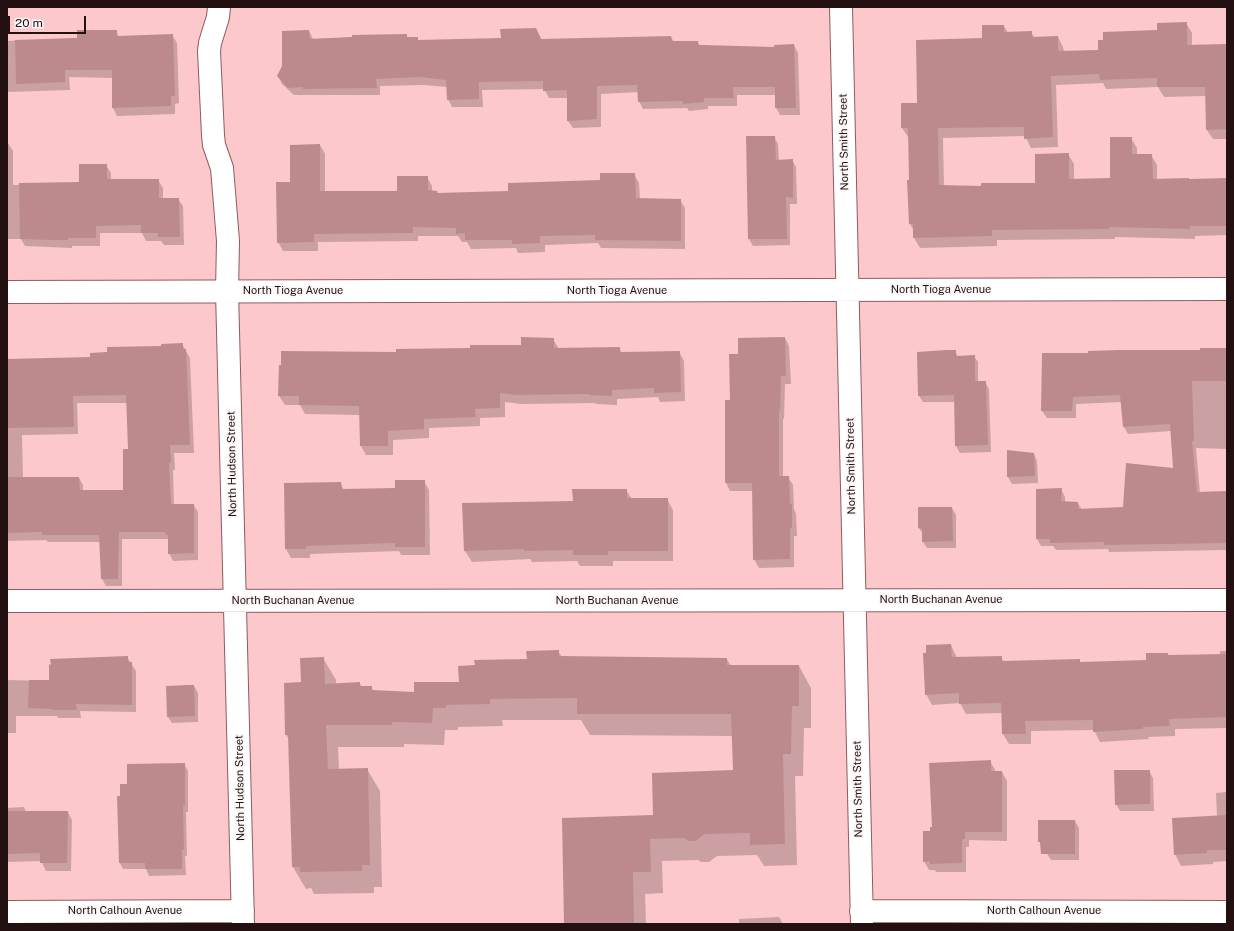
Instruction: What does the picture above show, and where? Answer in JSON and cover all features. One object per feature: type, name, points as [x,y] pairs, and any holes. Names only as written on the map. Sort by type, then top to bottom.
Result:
[{"type":"street","name":"North Hudson Street","points":[[219,7],[218,17],[210,43],[210,51],[213,135],[214,145],[222,168],[228,241],[227,291],[243,917]]},
{"type":"street","name":"North Smith Street","points":[[841,7],[861,918]]},
{"type":"street","name":"North Tioga Avenue","points":[[7,292],[1227,290]]},
{"type":"street","name":"North Buchanan Avenue","points":[[7,601],[1227,600]]},
{"type":"street","name":"North Calhoun Avenue","points":[[7,912],[243,917]]},
{"type":"street","name":"North Calhoun Avenue","points":[[861,918],[1227,912]]},
{"type":"building","points":[[1187,22],[1187,45],[1227,44],[1227,129],[1206,130],[1205,87],[1157,87],[1157,78],[1100,80],[1099,74],[1051,76],[1053,137],[1024,139],[1024,127],[938,128],[939,185],[981,186],[981,183],[1035,183],[1035,154],[1069,153],[1069,179],[1110,178],[1110,137],[1132,137],[1132,154],[1152,154],[1153,179],[1227,178],[1227,226],[1190,226],[1190,229],[1109,227],[1109,229],[992,230],[992,236],[913,238],[913,224],[909,224],[907,180],[909,180],[908,128],[901,128],[901,103],[917,103],[916,40],[982,38],[982,25],[1004,25],[1004,32],[1032,31],[1032,37],[1058,36],[1058,51],[1098,50],[1098,40],[1103,40],[1103,32],[1157,30],[1157,23]]},
{"type":"building","points":[[536,28],[541,39],[671,36],[672,41],[698,41],[698,45],[774,47],[774,45],[794,44],[796,108],[775,108],[775,87],[733,87],[734,98],[704,98],[704,102],[683,104],[683,101],[638,102],[637,85],[597,86],[597,119],[567,121],[567,90],[543,91],[543,81],[479,82],[479,99],[447,100],[446,80],[420,77],[376,79],[377,88],[303,89],[303,87],[288,88],[277,76],[282,66],[282,31],[309,30],[310,39],[352,37],[352,35],[407,34],[407,37],[418,37],[418,40],[501,38],[500,29]]},
{"type":"building","points":[[77,30],[117,30],[117,36],[173,34],[175,96],[171,96],[171,106],[112,108],[112,70],[65,70],[65,82],[16,84],[15,40],[77,38]]},
{"type":"building","points":[[746,136],[775,136],[776,160],[793,159],[793,198],[786,197],[787,239],[748,239]]},
{"type":"building","points":[[320,144],[320,191],[397,191],[397,176],[428,176],[428,190],[437,191],[437,193],[508,191],[508,183],[600,180],[600,173],[635,173],[636,198],[681,199],[681,241],[595,240],[595,235],[540,236],[540,243],[512,244],[512,240],[465,240],[465,233],[456,234],[456,228],[413,227],[413,233],[314,234],[314,242],[277,243],[276,182],[290,182],[290,145]]},
{"type":"building","points":[[79,164],[107,164],[107,179],[159,179],[159,198],[179,198],[180,237],[158,237],[158,233],[141,233],[141,225],[96,226],[96,238],[68,238],[68,240],[20,239],[19,183],[79,182]]},
{"type":"building","points":[[521,337],[554,338],[554,348],[620,347],[620,352],[680,351],[681,392],[654,393],[654,388],[612,390],[612,396],[589,394],[516,395],[500,393],[500,408],[475,409],[476,417],[424,419],[424,429],[388,431],[388,446],[360,446],[359,406],[299,405],[299,396],[278,396],[281,351],[396,352],[396,349],[470,348],[470,345],[521,345]]},
{"type":"building","points":[[785,337],[786,376],[781,376],[779,411],[779,476],[789,476],[790,504],[792,504],[790,559],[753,560],[752,483],[725,483],[725,400],[730,400],[729,354],[738,354],[738,338]]},
{"type":"building","points":[[183,343],[183,349],[186,349],[190,445],[170,445],[171,462],[169,463],[171,504],[194,504],[194,553],[168,554],[168,535],[166,535],[165,532],[119,532],[118,579],[101,579],[99,535],[42,535],[42,532],[7,533],[7,477],[79,477],[80,490],[123,490],[123,449],[128,449],[126,395],[73,396],[74,427],[7,428],[7,359],[90,357],[90,353],[107,352],[107,347],[161,346],[161,344]]},
{"type":"building","points":[[1200,348],[1227,348],[1227,381],[1192,381],[1194,441],[1192,441],[1197,492],[1227,491],[1227,543],[1104,545],[1104,542],[1050,543],[1050,539],[1036,539],[1036,489],[1062,488],[1061,501],[1078,502],[1078,509],[1123,507],[1126,463],[1173,468],[1170,424],[1123,427],[1120,395],[1073,397],[1072,411],[1041,411],[1042,353],[1088,353],[1088,351],[1119,350],[1200,350]]},
{"type":"building","points":[[956,350],[956,356],[975,355],[975,381],[986,381],[988,445],[955,446],[954,395],[918,396],[917,352]]},
{"type":"building","points":[[1007,450],[1034,453],[1035,476],[1007,477]]},
{"type":"building","points":[[395,480],[425,480],[425,547],[395,547],[395,543],[306,546],[306,549],[285,549],[284,483],[341,482],[342,489],[395,488]]},
{"type":"building","points":[[572,489],[627,489],[627,498],[668,498],[668,551],[608,551],[608,555],[573,555],[573,550],[524,551],[524,549],[464,551],[462,503],[573,501]]},
{"type":"building","points":[[918,507],[952,507],[953,541],[922,542],[922,529],[918,528]]},
{"type":"building","points":[[951,644],[952,657],[1002,656],[1002,661],[1080,659],[1080,662],[1146,660],[1146,653],[1168,653],[1168,655],[1227,654],[1227,717],[1169,719],[1170,726],[1093,732],[1093,720],[1025,721],[1026,734],[1002,734],[1001,703],[959,704],[959,693],[925,695],[923,653],[926,653],[926,645]]},
{"type":"building","points":[[559,650],[559,656],[727,658],[727,665],[799,665],[799,706],[792,706],[791,754],[783,754],[785,844],[750,845],[750,833],[704,834],[696,841],[688,841],[684,838],[650,839],[651,872],[633,872],[634,924],[564,924],[562,818],[653,815],[652,773],[733,770],[731,714],[577,714],[577,698],[490,699],[490,704],[446,705],[446,708],[433,708],[432,723],[392,722],[392,725],[326,725],[328,769],[368,768],[370,865],[362,865],[362,871],[300,872],[300,867],[292,867],[288,735],[285,735],[284,683],[301,682],[300,658],[324,657],[325,684],[360,682],[360,686],[372,686],[372,690],[414,692],[414,682],[459,682],[458,666],[475,665],[474,660],[527,659],[526,651]]},
{"type":"building","points":[[128,656],[128,662],[132,662],[132,705],[76,704],[77,710],[28,708],[29,680],[49,680],[49,664],[51,665],[50,659]]},
{"type":"building","points":[[194,685],[195,716],[167,717],[166,686]]},
{"type":"building","points":[[991,760],[991,771],[1002,771],[1002,832],[965,832],[965,839],[962,839],[962,863],[930,864],[930,861],[923,862],[923,831],[930,831],[930,827],[932,827],[929,763]]},
{"type":"building","points":[[185,763],[185,805],[183,805],[184,850],[182,849],[182,869],[145,869],[145,863],[119,863],[117,796],[120,796],[120,784],[127,784],[127,764]]},
{"type":"building","points":[[1114,770],[1150,770],[1150,804],[1115,805]]},
{"type":"building","points":[[7,811],[68,811],[67,863],[40,863],[40,853],[7,854]]},
{"type":"building","points":[[1227,815],[1227,850],[1207,850],[1207,853],[1174,855],[1172,818]]},
{"type":"building","points":[[1038,820],[1075,820],[1075,854],[1041,854],[1040,842],[1038,842]]}]
